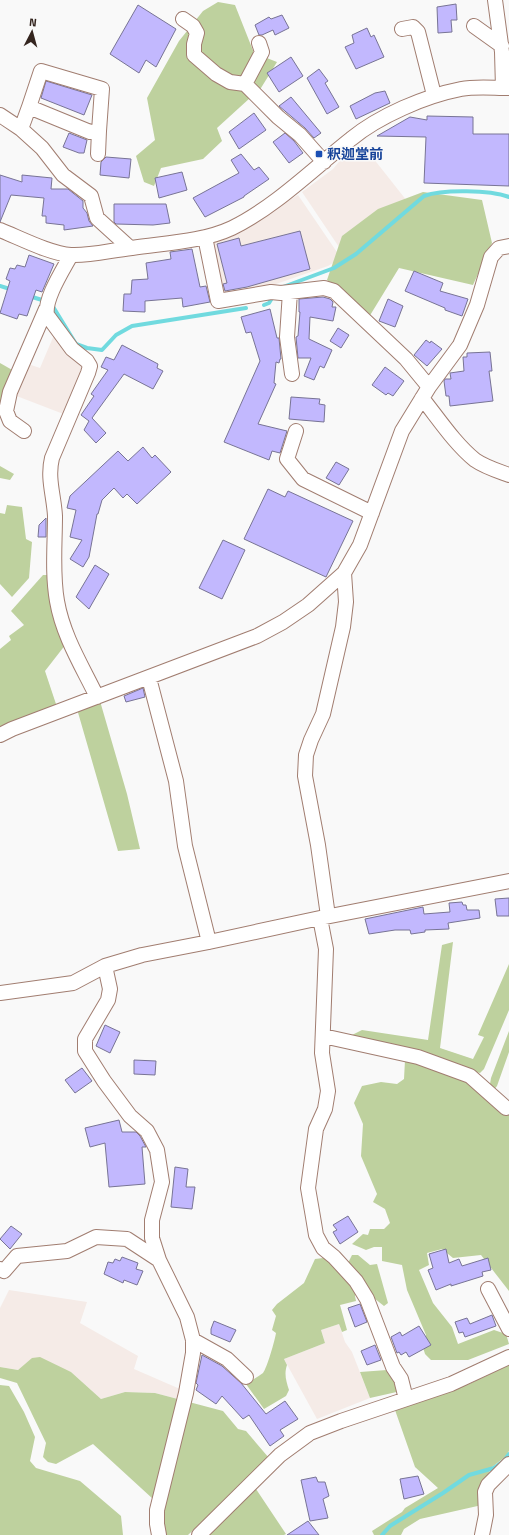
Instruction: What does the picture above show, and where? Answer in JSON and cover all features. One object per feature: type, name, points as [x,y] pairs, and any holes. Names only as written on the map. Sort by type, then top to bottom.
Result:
[{"type":"street","points":[[0,230],[52,250],[71,255],[90,254],[205,236],[233,227],[281,195],[367,127],[386,116],[434,95],[462,89],[506,88],[502,46],[495,0]]},
{"type":"street","points":[[183,19],[193,26],[197,33],[194,44],[194,55],[216,74],[230,82],[245,84],[300,135],[324,162]]},
{"type":"street","points":[[474,26],[502,46]]},
{"type":"street","points":[[402,29],[413,28],[418,32],[434,95]]},
{"type":"street","points":[[245,84],[262,52],[259,42]]},
{"type":"street","points":[[21,129],[41,71],[102,89],[98,154]]},
{"type":"street","points":[[29,107],[90,132],[99,131]]},
{"type":"street","points":[[0,115],[21,129],[42,148],[63,175],[91,196],[96,218],[130,248]]},
{"type":"street","points":[[205,236],[218,301],[271,292],[281,294],[324,288],[334,291],[406,359],[461,447],[476,460],[496,471],[509,475]]},
{"type":"street","points":[[0,735],[149,678],[209,653],[257,636],[283,622],[308,605],[344,573],[360,545],[402,431],[426,393],[460,345],[477,305],[491,257],[498,248],[509,246]]},
{"type":"street","points":[[24,431],[10,421],[6,411],[10,392],[58,280],[71,255]]},
{"type":"street","points":[[290,292],[287,337],[292,374]]},
{"type":"street","points":[[46,309],[47,315],[72,348],[87,361],[90,366],[52,458],[50,479],[55,515],[54,582],[61,619],[70,642],[97,697]]},
{"type":"street","points":[[296,431],[287,459],[303,479],[372,513]]},
{"type":"street","points":[[344,573],[346,602],[343,627],[323,714],[306,755],[305,769],[318,845],[324,917],[326,949],[322,1053],[328,1091],[325,1108],[316,1129],[308,1188],[316,1234],[323,1248],[334,1257],[356,1281],[367,1299],[393,1367],[401,1379],[406,1399]]},
{"type":"street","points":[[149,678],[176,781],[185,846],[209,942]]},
{"type":"street","points":[[0,993],[73,982],[105,966],[142,955],[324,917],[509,881]]},
{"type":"street","points":[[105,966],[110,988],[108,1000],[85,1039],[86,1051],[104,1081],[130,1116],[147,1131],[157,1150],[162,1182],[152,1220],[152,1238],[159,1260],[187,1317],[193,1340],[193,1353],[186,1393],[157,1510],[159,1535]]},
{"type":"street","points":[[323,1036],[418,1057],[470,1076],[506,1108]]},
{"type":"street","points":[[0,1269],[4,1272],[17,1256],[67,1251],[96,1237],[127,1239],[159,1260]]},
{"type":"street","points":[[488,1289],[509,1329]]},
{"type":"street","points":[[193,1340],[227,1359],[246,1377]]},
{"type":"street","points":[[199,1535],[280,1455],[310,1433],[451,1384],[509,1357]]},
{"type":"street","points":[[482,1535],[486,1515],[486,1492],[488,1485],[509,1464]]},
{"type":"shaded area","points":[[362,144],[407,201],[341,250],[302,192],[333,169],[343,157]]},
{"type":"shaded area","points":[[298,195],[341,258],[328,266],[276,284],[272,287],[223,296],[212,242],[236,232]]},
{"type":"shaded area","points":[[54,335],[84,369],[66,415],[14,395],[28,364],[40,368]]},
{"type":"shaded area","points":[[9,1290],[87,1302],[80,1323],[138,1356],[134,1369],[180,1389],[178,1399],[155,1393],[125,1392],[101,1399],[71,1372],[32,1359],[18,1370],[0,1367],[0,1308]]},
{"type":"shaded area","points":[[339,1324],[345,1342],[352,1352],[370,1398],[317,1419],[284,1359],[325,1343],[321,1330]]},
{"type":"green space","points":[[218,2],[235,5],[254,53],[277,62],[261,88],[217,128],[222,141],[203,159],[161,168],[154,186],[144,182],[136,156],[155,140],[147,98],[179,41],[203,11]]},
{"type":"green space","points":[[423,192],[482,200],[492,243],[473,285],[399,268],[369,317],[327,280],[342,236],[378,209]]},
{"type":"green space","points":[[0,363],[14,371],[0,412]]},
{"type":"green space","points":[[0,466],[14,474],[10,480],[0,478]]},
{"type":"green space","points":[[7,505],[22,507],[26,539],[32,542],[29,578],[12,597],[0,584],[0,513],[5,514]]},
{"type":"green space","points":[[43,575],[48,575],[66,644],[45,671],[57,707],[0,732],[0,649],[11,640],[9,636],[24,625],[11,611]]},
{"type":"green space","points":[[100,701],[127,794],[140,849],[118,851],[77,709]]},
{"type":"green space","points":[[453,942],[440,1048],[473,1059],[484,1037],[478,1035],[509,964],[509,1010],[484,1069],[480,1073],[346,1038],[362,1030],[428,1040],[442,945]]},
{"type":"green space","points":[[509,1031],[509,1052],[497,1086],[493,1091],[490,1084],[491,1078]]},
{"type":"green space","points":[[405,1060],[463,1077],[500,1113],[509,1114],[509,1291],[481,1255],[453,1258],[442,1249],[427,1253],[429,1265],[419,1270],[433,1303],[452,1327],[458,1344],[494,1330],[506,1334],[509,1344],[468,1360],[431,1360],[425,1354],[422,1344],[426,1335],[407,1290],[402,1265],[382,1261],[382,1247],[374,1247],[366,1250],[352,1244],[363,1234],[368,1235],[370,1229],[384,1229],[390,1223],[385,1209],[373,1202],[377,1194],[361,1156],[363,1124],[354,1103],[362,1086],[381,1082],[397,1084],[404,1079]]},
{"type":"green space","points":[[352,1255],[358,1255],[370,1265],[377,1264],[388,1303],[384,1306],[370,1295],[357,1292],[355,1296],[356,1301],[340,1305],[347,1330],[342,1332],[339,1324],[321,1330],[325,1343],[284,1359],[287,1365],[286,1378],[289,1390],[286,1396],[264,1409],[246,1384],[263,1373],[269,1360],[276,1333],[272,1330],[276,1316],[272,1310],[277,1304],[304,1283],[315,1259],[331,1257],[348,1263]]},
{"type":"green space","points":[[40,1357],[71,1372],[101,1399],[125,1392],[155,1393],[223,1411],[238,1429],[246,1431],[269,1458],[188,1535],[155,1535],[153,1499],[93,1444],[56,1464],[48,1462],[43,1457],[46,1443],[17,1383],[0,1378],[0,1367],[18,1370],[32,1358]]},
{"type":"green space","points":[[509,1365],[509,1451],[505,1457],[492,1467],[480,1489],[482,1505],[420,1519],[404,1529],[401,1535],[374,1535],[372,1531],[402,1512],[405,1508],[438,1488],[415,1467],[395,1410],[469,1384]]},
{"type":"green space","points":[[387,1370],[390,1376],[401,1382],[401,1391],[370,1398],[360,1372]]},
{"type":"green space","points":[[0,1385],[9,1386],[24,1412],[35,1437],[30,1461],[36,1468],[80,1481],[121,1516],[123,1535],[0,1535]]},
{"type":"green space","points":[[256,1489],[286,1534],[209,1535]]},
{"type":"building","points":[[456,4],[457,20],[451,20],[452,32],[438,33],[437,7]]},
{"type":"building","points":[[138,5],[176,29],[156,67],[146,60],[139,73],[110,54]]},
{"type":"building","points":[[282,15],[289,28],[275,35],[273,30],[259,35],[255,25],[269,17],[271,19]]},
{"type":"building","points":[[367,28],[371,37],[374,35],[384,57],[356,69],[345,47],[354,43],[352,35]]},
{"type":"building","points":[[291,57],[303,76],[279,92],[267,73]]},
{"type":"building","points":[[319,69],[328,81],[325,83],[339,107],[327,114],[307,78]]},
{"type":"building","points":[[46,81],[92,95],[84,115],[41,98]]},
{"type":"building","points":[[385,91],[390,103],[356,119],[350,106],[375,93]]},
{"type":"building","points":[[291,97],[321,133],[314,138],[305,128],[279,106]]},
{"type":"building","points":[[254,113],[266,130],[239,149],[229,132]]},
{"type":"building","points":[[427,116],[473,117],[473,134],[509,134],[509,186],[424,183],[426,137],[377,136],[410,117],[427,120]]},
{"type":"building","points":[[69,133],[87,140],[84,153],[79,153],[63,147]]},
{"type":"building","points":[[285,133],[294,141],[303,153],[289,163],[273,142]]},
{"type":"building","points":[[241,154],[254,170],[259,167],[269,179],[244,197],[205,217],[193,198],[239,173],[231,160]]},
{"type":"building","points":[[106,157],[131,159],[129,178],[100,175],[101,162]]},
{"type":"building","points":[[182,172],[187,190],[159,198],[155,178]]},
{"type":"building","points":[[0,175],[22,182],[22,175],[52,178],[51,189],[68,189],[83,201],[83,208],[93,226],[64,230],[64,225],[46,223],[46,216],[42,216],[44,198],[11,195],[0,222]]},
{"type":"building","points":[[114,204],[166,204],[170,223],[153,225],[116,224],[114,222]]},
{"type":"building","points":[[300,231],[310,269],[247,287],[225,291],[223,284],[227,283],[217,244],[239,238],[241,246]]},
{"type":"building","points":[[192,249],[200,287],[206,286],[210,302],[183,307],[182,298],[145,301],[145,312],[123,311],[124,294],[131,294],[132,280],[148,279],[146,263],[171,259],[170,252]]},
{"type":"building","points":[[29,255],[54,264],[42,292],[36,290],[27,316],[19,314],[17,319],[0,313],[10,281],[6,279],[10,268],[15,269],[17,265],[25,267]]},
{"type":"building","points":[[414,271],[443,283],[440,291],[468,299],[462,316],[445,310],[445,308],[405,291]]},
{"type":"building","points":[[323,297],[330,299],[333,302],[332,307],[336,307],[333,321],[310,317],[309,339],[332,350],[324,368],[320,366],[314,380],[304,376],[311,358],[298,358],[296,337],[298,336],[300,312],[299,299]]},
{"type":"building","points":[[388,299],[403,306],[395,327],[379,321]]},
{"type":"building","points":[[270,309],[277,338],[279,338],[281,359],[279,363],[276,362],[274,383],[276,384],[258,424],[287,431],[280,453],[272,451],[269,460],[224,442],[260,361],[251,332],[246,333],[241,317]]},
{"type":"building","points":[[338,328],[349,335],[341,348],[330,341]]},
{"type":"building","points":[[426,340],[430,343],[431,341],[442,349],[427,366],[414,355]]},
{"type":"building","points":[[122,345],[158,364],[157,368],[163,371],[153,389],[124,374],[92,418],[106,433],[96,443],[84,430],[89,421],[81,415],[94,396],[91,394],[108,370],[101,367],[106,357],[114,360]]},
{"type":"building","points":[[490,352],[492,371],[489,371],[493,401],[450,406],[449,396],[446,396],[445,379],[451,379],[450,373],[464,371],[463,357],[467,357],[467,353]]},
{"type":"building","points":[[385,367],[404,381],[393,396],[388,393],[386,395],[372,385]]},
{"type":"building","points":[[291,397],[320,399],[319,404],[325,405],[324,422],[289,419]]},
{"type":"building","points":[[143,447],[152,458],[155,455],[171,472],[137,504],[127,494],[123,498],[114,488],[102,500],[97,514],[89,557],[83,567],[70,559],[82,540],[70,537],[76,510],[67,508],[70,496],[118,451],[128,461]]},
{"type":"building","points":[[336,462],[349,469],[339,485],[326,478]]},
{"type":"building","points":[[268,489],[285,497],[288,491],[353,521],[326,577],[244,539]]},
{"type":"building","points":[[46,518],[46,537],[38,537],[39,525]]},
{"type":"building","points":[[223,540],[245,550],[222,599],[199,588]]},
{"type":"building","points":[[95,565],[109,574],[89,609],[76,597]]},
{"type":"building","points":[[143,688],[145,697],[126,702],[124,696]]},
{"type":"building","points":[[509,898],[509,916],[497,916],[495,899]]},
{"type":"building","points":[[462,902],[463,905],[466,905],[467,910],[479,910],[480,918],[448,923],[449,929],[425,930],[425,932],[411,934],[410,930],[395,930],[369,934],[365,919],[423,907],[424,914],[450,912],[449,903]]},
{"type":"building","points":[[105,1025],[120,1032],[110,1053],[96,1046]]},
{"type":"building","points":[[134,1060],[156,1061],[155,1075],[134,1074]]},
{"type":"building","points":[[82,1068],[92,1081],[75,1093],[65,1080]]},
{"type":"building","points":[[119,1120],[122,1132],[136,1132],[146,1147],[142,1147],[145,1184],[109,1187],[105,1143],[90,1147],[85,1128]]},
{"type":"building","points":[[175,1167],[188,1169],[186,1187],[195,1187],[192,1209],[171,1207]]},
{"type":"building","points":[[348,1216],[358,1232],[340,1244],[333,1232],[337,1230],[333,1225]]},
{"type":"building","points":[[11,1226],[22,1234],[10,1249],[0,1239]]},
{"type":"building","points":[[446,1249],[449,1263],[459,1259],[462,1266],[488,1258],[491,1270],[482,1272],[483,1276],[451,1286],[451,1284],[436,1290],[428,1270],[433,1268],[429,1254]]},
{"type":"building","points":[[122,1257],[138,1263],[136,1269],[143,1271],[137,1285],[124,1280],[123,1283],[104,1274],[108,1262],[113,1263],[115,1259],[120,1261]]},
{"type":"building","points":[[360,1304],[367,1322],[355,1327],[348,1308]]},
{"type":"building","points":[[492,1315],[496,1326],[465,1337],[463,1332],[459,1333],[455,1322],[467,1318],[470,1324]]},
{"type":"building","points":[[214,1321],[236,1330],[230,1342],[211,1334]]},
{"type":"building","points":[[419,1326],[431,1345],[409,1357],[406,1352],[401,1355],[399,1352],[397,1353],[391,1337],[400,1332],[402,1336]]},
{"type":"building","points":[[375,1345],[381,1360],[367,1365],[361,1351]]},
{"type":"building","points":[[202,1355],[222,1366],[241,1383],[266,1414],[285,1401],[298,1419],[280,1430],[284,1436],[270,1446],[249,1415],[243,1419],[222,1396],[216,1404],[196,1390]]},
{"type":"building","points":[[418,1476],[424,1494],[404,1499],[400,1479]]},
{"type":"building","points":[[316,1477],[318,1482],[325,1482],[329,1496],[323,1499],[328,1518],[310,1521],[301,1480]]},
{"type":"building","points":[[308,1521],[319,1535],[287,1535]]},
{"type":"waterway","points":[[283,287],[334,268],[356,254],[424,196],[443,192],[466,191],[490,193],[509,197]]},
{"type":"waterway","points":[[0,286],[13,290]]},
{"type":"waterway","points":[[29,296],[42,300]]},
{"type":"waterway","points":[[264,305],[269,303],[272,298]]},
{"type":"waterway","points":[[52,305],[76,344],[87,348],[102,350],[116,335],[132,326],[246,308]]},
{"type":"waterway","points":[[382,1535],[390,1526],[469,1475],[494,1468],[504,1461],[509,1454]]},
{"type":"place","name":"釈迦堂前","points":[[319,154]]}]
